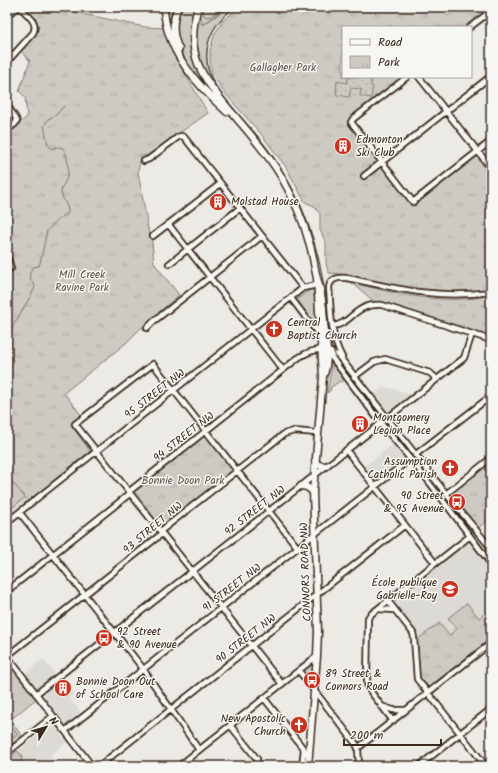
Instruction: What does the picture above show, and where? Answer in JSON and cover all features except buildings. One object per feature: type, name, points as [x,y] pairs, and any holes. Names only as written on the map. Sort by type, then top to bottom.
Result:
[{"type":"main road","points":[[9,11],[19,7]]},
{"type":"main road","name":"CONNORS ROAD NW","points":[[164,7],[167,29],[178,54],[196,80],[216,102],[243,127]]},
{"type":"main road","points":[[178,7],[174,23],[177,45],[196,80]]},
{"type":"main road","name":"CONNORS ROAD NW","points":[[198,7],[193,34],[194,48],[199,68],[211,88],[274,165],[296,205],[309,242],[317,282],[320,336],[323,349]]},
{"type":"main road","points":[[483,7],[490,13]]},
{"type":"main road","name":"CONNORS ROAD NW","points":[[308,766],[317,656],[317,595],[313,492],[317,433],[324,374],[322,298],[320,285],[317,282]]},
{"type":"main road","points":[[315,461],[318,465],[326,466]]},
{"type":"main road","points":[[301,486],[307,487],[313,492]]},
{"type":"main road","points":[[316,583],[324,590]]},
{"type":"street","points":[[7,62],[33,33],[35,24],[19,7]]},
{"type":"street","points":[[471,26],[490,13]]},
{"type":"street","points":[[364,176],[491,76]]},
{"type":"street","points":[[406,78],[352,121],[352,125],[413,202],[491,141]]},
{"type":"street","points":[[421,78],[491,168]]},
{"type":"street","points":[[7,105],[16,117],[16,122],[7,130]]},
{"type":"street","points":[[144,161],[149,160],[181,136],[303,288]]},
{"type":"street","points":[[153,236],[220,184]]},
{"type":"street","points":[[169,264],[240,208]]},
{"type":"street","points":[[168,224],[283,370]]},
{"type":"street","points":[[147,328],[262,236]]},
{"type":"street","points":[[7,256],[11,268]]},
{"type":"street","points":[[491,292],[462,295],[428,294],[348,278],[337,278],[330,283],[329,287],[335,339],[338,350],[348,368],[415,456],[491,548]]},
{"type":"street","name":"95 STREET NW","points":[[7,522],[303,288],[317,282]]},
{"type":"street","points":[[291,298],[320,336]]},
{"type":"street","points":[[333,326],[340,324],[365,306],[377,304],[491,340]]},
{"type":"street","name":"92 STREET NW","points":[[36,694],[464,358],[472,334]]},
{"type":"street","points":[[323,349],[454,514],[491,564]]},
{"type":"street","points":[[323,349],[338,356],[348,368]]},
{"type":"street","name":"94 STREET NW","points":[[7,591],[127,496],[131,490],[303,354],[313,350],[323,349]]},
{"type":"street","points":[[354,377],[374,362],[385,359],[430,373],[437,379]]},
{"type":"street","points":[[324,374],[331,363],[336,364]]},
{"type":"street","points":[[282,684],[75,424],[153,364],[298,548]]},
{"type":"street","points":[[415,456],[491,396]]},
{"type":"street","name":"93 STREET NW","points":[[7,656],[159,536],[162,530],[286,433],[296,431],[317,433]]},
{"type":"street","points":[[346,450],[435,563]]},
{"type":"street","points":[[446,494],[491,458]]},
{"type":"street","name":"91 STREET NW","points":[[65,731],[410,459]]},
{"type":"street","points":[[20,513],[143,669],[199,750]]},
{"type":"street","name":"90 STREET NW","points":[[99,766],[405,525]]},
{"type":"street","points":[[393,720],[371,692],[367,682],[368,622],[370,615],[470,536]]},
{"type":"street","points":[[388,601],[413,633],[417,679],[486,766]]},
{"type":"street","points":[[378,609],[395,610]]},
{"type":"street","points":[[358,748],[491,644]]},
{"type":"street","points":[[7,656],[92,766]]},
{"type":"street","points":[[178,766],[317,656]]},
{"type":"street","points":[[299,671],[358,748],[359,766]]},
{"type":"street","points":[[264,698],[309,756]]},
{"type":"street","points":[[381,706],[393,710],[406,710]]},
{"type":"street","points":[[419,766],[491,709]]},
{"type":"street","points":[[7,753],[54,716]]},
{"type":"street","points":[[230,725],[257,764]]},
{"type":"street","points":[[302,766],[304,749]]},
{"type":"street","points":[[82,766],[88,761]]},
{"type":"shaded area","points":[[383,387],[398,390],[409,394],[411,397],[388,415],[372,396]]},
{"type":"shaded area","points":[[396,442],[405,453],[405,457],[373,482],[362,468]]},
{"type":"shaded area","points":[[7,476],[28,501],[7,517]]},
{"type":"shaded area","name":"École publique Gabrielle-Roy","points":[[469,542],[491,570],[491,617],[487,612],[479,618],[467,603],[457,629],[449,635],[439,623],[417,640],[414,630],[393,602]]},
{"type":"shaded area","points":[[43,659],[55,674],[36,688],[25,674]]},
{"type":"shaded area","points":[[59,682],[74,693],[69,697],[81,713],[66,725],[45,698],[46,691]]},
{"type":"shaded area","points":[[54,723],[61,731],[61,735],[67,742],[50,755],[58,766],[7,766],[7,759]]},
{"type":"green space","name":"Mill Creek Ravine Park","points":[[25,7],[65,7],[69,11],[145,27],[165,28],[172,52],[208,113],[148,155],[141,156],[138,172],[149,234],[152,242],[154,263],[179,295],[126,343],[64,393],[82,416],[71,425],[90,451],[28,501],[7,476],[7,134],[27,117],[25,97],[19,91],[30,61],[21,51],[35,35],[39,26],[36,19]]},
{"type":"green space","points":[[166,7],[175,7],[170,31]]},
{"type":"green space","points":[[181,7],[194,7],[190,33],[192,55],[200,75],[215,97],[190,68],[178,44],[176,32],[177,19]]},
{"type":"green space","points":[[202,7],[206,7],[203,10],[204,15],[211,16],[228,7],[203,24],[201,19]]},
{"type":"green space","points":[[206,7],[226,7],[211,16],[206,17],[203,10]]},
{"type":"green space","points":[[229,7],[235,7],[219,22],[213,30],[209,40],[206,60],[212,81],[210,83],[202,66],[198,50],[198,15],[200,16],[200,23],[203,25]]},
{"type":"green space","name":"Gallagher Park","points":[[242,7],[474,7],[480,13],[481,16],[467,26],[342,26],[342,78],[403,78],[351,118],[349,122],[410,200],[416,203],[418,202],[475,156],[479,156],[479,160],[491,176],[491,289],[456,292],[421,291],[347,275],[329,273],[326,264],[326,243],[320,230],[320,214],[314,206],[305,202],[286,167],[261,134],[223,91],[212,73],[210,51],[214,35],[222,22]]},
{"type":"green space","points":[[348,78],[372,78],[371,86],[373,87],[371,98],[360,96],[361,89],[351,88],[349,97],[336,95],[337,81],[347,83]]},
{"type":"green space","points":[[351,282],[385,291],[439,299],[474,298],[491,295],[491,337],[386,304],[375,302]]},
{"type":"green space","points":[[311,289],[314,291],[316,326],[295,301]]},
{"type":"green space","points":[[332,365],[336,367],[344,380],[330,388],[331,390],[327,393]]},
{"type":"green space","name":"Bonnie Doon Park","points":[[205,433],[235,470],[161,529],[131,492]]},
{"type":"green space","points":[[491,462],[491,518],[478,528],[451,495],[451,493]]},
{"type":"green space","points":[[7,475],[39,486],[7,512]]},
{"type":"green space","points":[[467,603],[479,618],[487,612],[491,617],[491,638],[429,687],[420,678],[417,640],[439,623],[449,635],[457,629],[448,618]]},
{"type":"green space","points":[[7,662],[36,699],[10,720],[22,736],[7,748]]},
{"type":"green space","points":[[313,664],[311,682],[303,671]]},
{"type":"green space","points":[[7,721],[17,734],[12,738],[7,733]]},
{"type":"green space","points":[[17,751],[22,755],[21,763],[7,763],[7,759]]},
{"type":"waterway","points":[[57,147],[52,149],[48,145],[44,126],[48,119],[56,115],[64,106]]},
{"type":"waterway","points":[[7,345],[14,323],[34,290],[35,286],[31,279],[30,272],[33,267],[39,266],[47,231],[56,221],[68,213],[61,192],[66,180],[68,164],[63,148],[58,147]]},
{"type":"tram line","points":[[236,7],[222,18],[209,40],[207,48],[208,66],[216,86],[272,155],[301,206],[318,256],[326,299],[329,332],[334,352],[346,373],[491,558]]},
{"type":"place","name":"Edmonton Ski Club","points":[[343,146]]},
{"type":"place","name":"Molstad House","points":[[218,202]]},
{"type":"place","name":"Central Baptist Church","points":[[274,329]]},
{"type":"place","name":"Montgomery Legion Place","points":[[360,424]]},
{"type":"place","name":"Assumption Catholic Parish","points":[[450,468]]},
{"type":"place","name":"90 Street & 95 Avenue","points":[[457,502]]},
{"type":"place","name":"École publique Gabrielle-Roy","points":[[450,589]]},
{"type":"place","name":"92 Street & 90 Avenue","points":[[104,638]]},
{"type":"place","name":"89 Street & Connors Road","points":[[312,680]]},
{"type":"place","name":"Bonnie Doon Out of School Care","points":[[63,688]]},
{"type":"place","name":"New Apostolic Church","points":[[299,725]]}]
